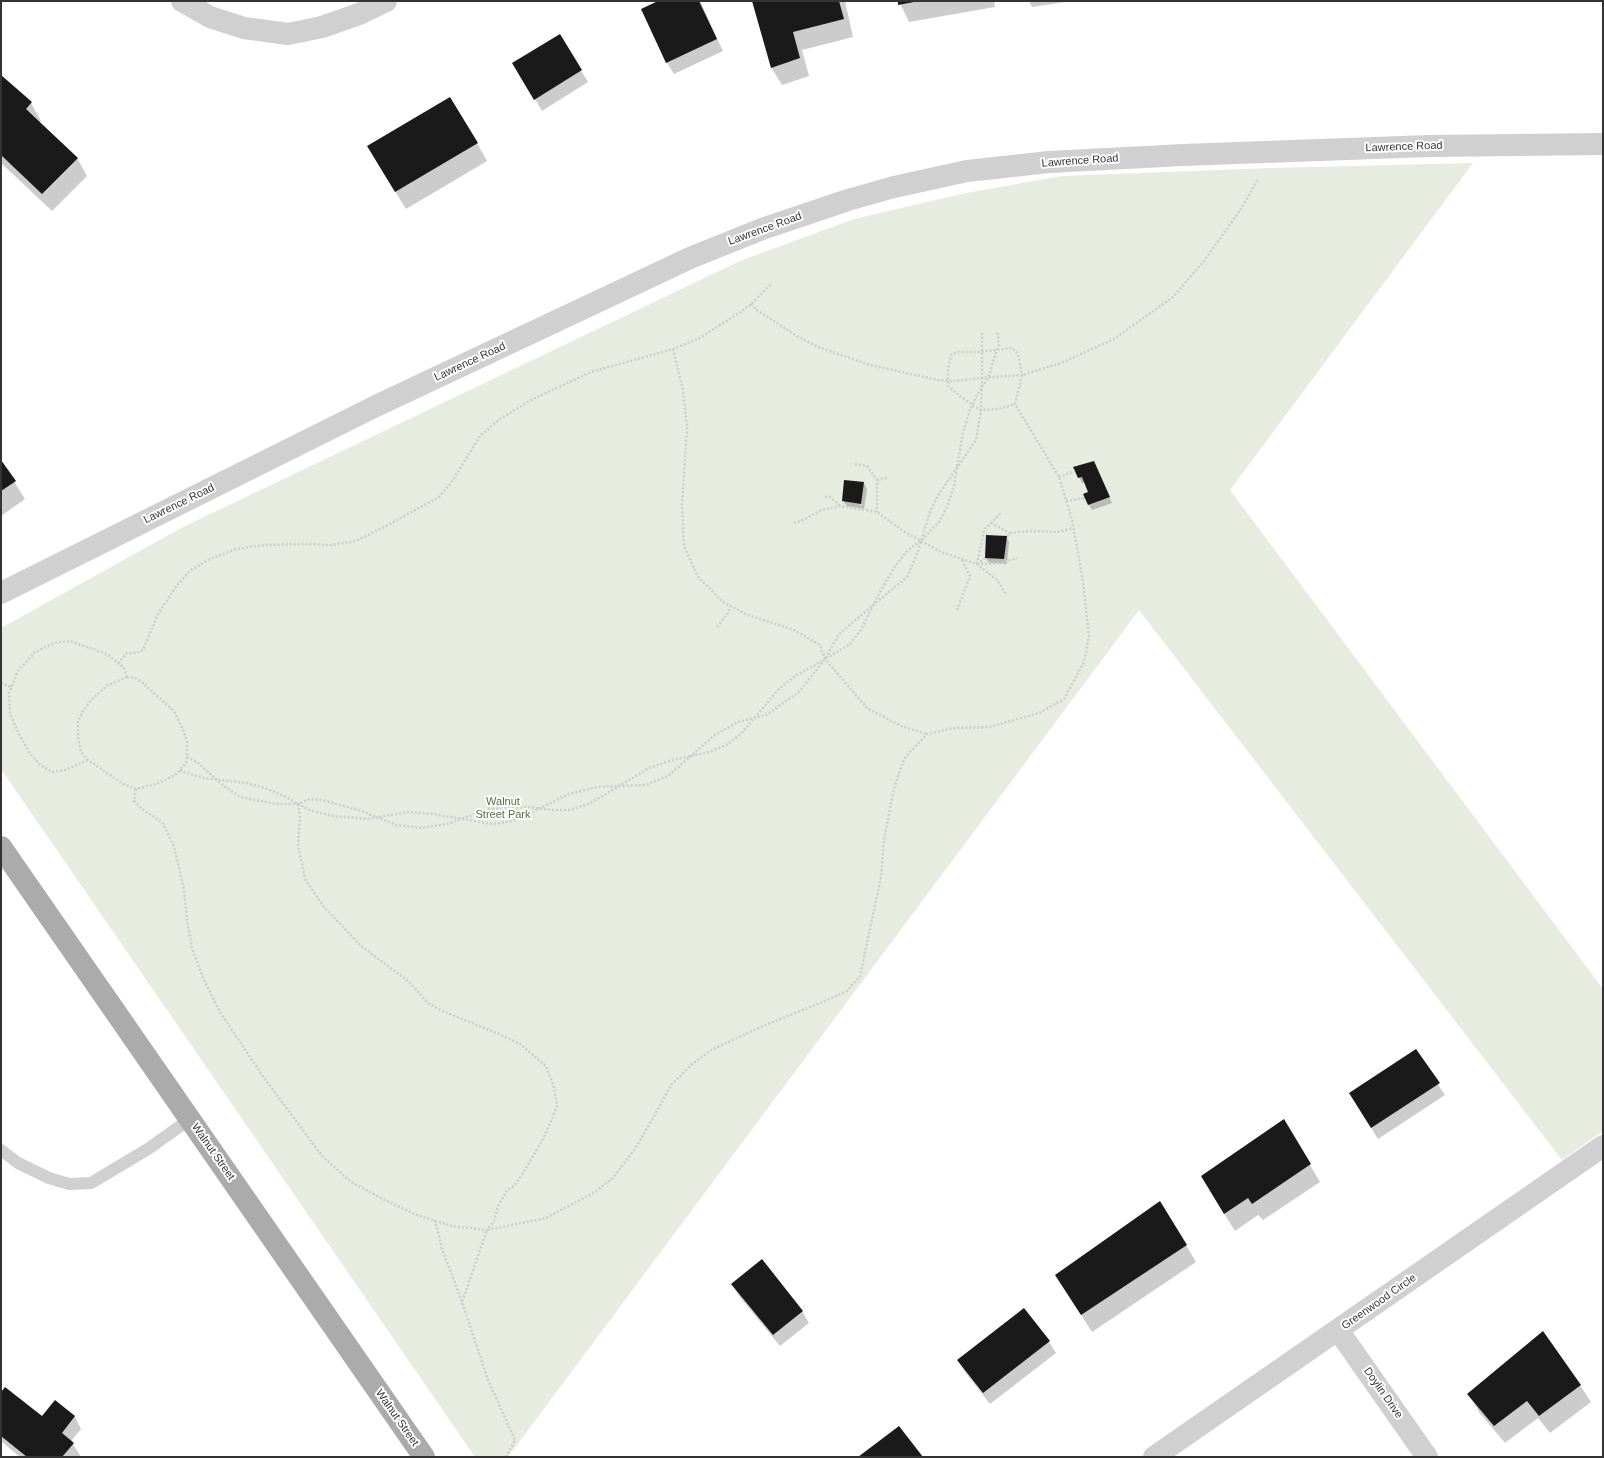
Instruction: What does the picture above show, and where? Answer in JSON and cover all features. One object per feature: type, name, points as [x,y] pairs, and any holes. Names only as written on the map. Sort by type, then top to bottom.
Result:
[{"type":"main road","name":"Walnut Street","points":[[1,847],[424,1457]]},
{"type":"street","points":[[182,1],[210,18],[244,28],[288,34],[322,27],[359,14],[386,1]]},
{"type":"street","name":"Lawrence Road","points":[[1,593],[383,403],[690,258],[762,229],[848,200],[894,187],[967,171],[1049,162],[1429,146],[1603,144]]},
{"type":"street","name":"Greenwood Circle","points":[[1154,1457],[1603,1146]]},
{"type":"street","name":"Doylin Drive","points":[[1338,1330],[1427,1457]]},
{"type":"lane","points":[[1,1150],[18,1163],[49,1178],[69,1184],[91,1183],[148,1149],[190,1119]]},
{"type":"path","points":[[751,304],[758,311],[797,336],[838,355],[870,365],[948,381],[1022,375],[1061,363],[1114,339],[1173,297],[1204,261],[1241,209],[1258,178],[1267,152]]},
{"type":"path","points":[[118,663],[127,653],[136,653],[143,650],[158,614],[177,585],[191,570],[236,549],[265,545],[330,545],[356,541],[439,497],[451,482],[480,436],[500,419],[531,400],[591,372],[673,349],[698,339],[751,304],[772,282]]},
{"type":"path","points":[[187,756],[197,762],[240,797],[276,804],[298,804],[310,799],[322,800],[356,809],[396,824],[421,828],[446,824],[489,809],[528,807],[538,809],[570,810],[588,804],[622,786],[649,768],[672,760],[709,752],[726,745],[742,734],[779,689],[795,676],[849,644],[861,630],[895,566],[908,550],[921,541],[940,521],[954,486],[963,432],[972,405],[988,378],[997,350],[998,331]]},
{"type":"path","points":[[180,770],[204,778],[265,788],[286,797],[309,810],[333,816],[368,819],[408,812],[463,818],[493,824],[513,821],[569,794],[597,787],[645,784],[668,776],[715,735],[738,722],[766,715],[799,692],[825,659],[839,634],[907,577],[930,512],[937,497],[976,440],[982,410],[982,333]]},
{"type":"path","points":[[673,349],[683,390],[687,428],[682,505],[684,546],[698,577],[722,602],[748,615],[794,630],[820,645],[825,659],[866,708],[901,726],[927,734],[954,728],[989,727],[1039,713],[1064,699],[1084,662],[1090,636],[1083,581],[1073,528],[1059,477],[1015,404],[1022,375],[1018,354],[1012,348],[982,352],[957,352],[951,355],[948,369],[948,386],[972,405],[982,410],[1000,409],[1015,404]]},
{"type":"path","points":[[855,464],[867,466],[877,480],[877,512]]},
{"type":"path","points":[[1059,477],[1075,471]]},
{"type":"path","points":[[877,480],[887,478]]},
{"type":"path","points":[[825,497],[830,497],[840,506]]},
{"type":"path","points":[[1066,500],[1085,498]]},
{"type":"path","points":[[794,523],[822,510],[840,506],[862,508],[877,512],[903,531],[941,552],[961,559],[977,564],[1001,563],[1017,558]]},
{"type":"path","points":[[977,564],[984,530],[1000,513]]},
{"type":"path","points":[[991,523],[1010,533],[1030,531],[1058,532],[1073,528]]},
{"type":"path","points":[[1007,536],[1010,533]]},
{"type":"path","points":[[977,564],[985,558]]},
{"type":"path","points":[[957,610],[970,576],[961,559]]},
{"type":"path","points":[[977,564],[997,580],[1006,594]]},
{"type":"path","points":[[717,628],[728,613],[731,606]]},
{"type":"path","points":[[88,760],[65,770],[52,772],[39,764],[29,752],[10,714],[9,693],[18,671],[35,652],[54,644],[70,641],[107,654],[124,668],[127,677]]},
{"type":"path","points":[[127,677],[136,678],[174,711],[184,732],[187,756],[186,763],[175,775],[156,784],[136,789],[123,784],[88,760],[81,752],[78,738],[78,722],[83,711],[91,700],[108,685],[127,677]]},
{"type":"path","points":[[1,683],[12,687]]},
{"type":"path","points":[[136,789],[134,801],[142,809],[162,822],[174,846],[184,890],[192,948],[203,978],[220,1012],[238,1041],[322,1156],[351,1182],[396,1206],[417,1215],[452,1226],[487,1230],[546,1218],[595,1192],[613,1178],[637,1146],[672,1084],[691,1065],[711,1050],[763,1026],[825,1002],[847,991],[860,976],[881,877],[884,840],[894,788],[904,759],[927,734]]},
{"type":"path","points":[[298,804],[300,816],[298,844],[305,879],[324,907],[361,946],[408,981],[428,1003],[440,1010],[520,1044],[546,1066],[554,1087],[557,1106],[552,1119],[543,1139],[525,1170],[514,1186],[506,1190],[498,1206],[494,1221],[487,1230],[462,1302]]},
{"type":"path","points":[[435,1220],[442,1249],[462,1302],[488,1380],[516,1440],[506,1457]]},
{"type":"green space","name":"Walnut Street Park","points":[[1473,163],[1230,490],[1603,989],[1603,1131],[1562,1160],[1139,610],[508,1457],[475,1457],[1,769],[1,628],[183,527],[740,261],[854,219],[966,193],[1062,176],[1270,168]]},
{"type":"building","points":[[658,1],[699,1],[717,39],[666,63],[641,9]]},
{"type":"building","points":[[752,1],[839,1],[844,19],[793,32],[800,58],[771,68]]},
{"type":"building","points":[[898,1],[914,1],[914,2],[898,5]]},
{"type":"building","points":[[560,34],[582,70],[534,100],[512,63]]},
{"type":"building","points":[[1,75],[32,102],[26,109],[78,158],[42,194],[1,155]]},
{"type":"building","points":[[450,97],[478,143],[395,192],[367,146]]},
{"type":"building","points":[[1,460],[16,481],[1,491]]},
{"type":"building","points":[[1094,461],[1110,497],[1088,505],[1083,494],[1088,492],[1082,477],[1078,478],[1073,467]]},
{"type":"building","points":[[844,480],[864,482],[861,504],[842,501]]},
{"type":"building","points":[[986,535],[1007,536],[1004,559],[985,558]]},
{"type":"building","points":[[1416,1049],[1440,1083],[1371,1128],[1349,1093]]},
{"type":"building","points":[[1284,1119],[1311,1164],[1252,1204],[1248,1198],[1224,1214],[1201,1176]]},
{"type":"building","points":[[1160,1201],[1187,1245],[1081,1315],[1055,1275]]},
{"type":"building","points":[[762,1259],[803,1311],[773,1335],[731,1284]]},
{"type":"building","points":[[1024,1308],[1050,1341],[983,1393],[957,1360]]},
{"type":"building","points":[[1543,1331],[1581,1385],[1539,1416],[1527,1401],[1494,1426],[1467,1394]]},
{"type":"building","points":[[5,1387],[42,1416],[55,1400],[75,1416],[62,1433],[74,1443],[62,1457],[27,1457],[1,1436],[1,1392]]},
{"type":"building","points":[[899,1426],[923,1457],[858,1457]]}]
